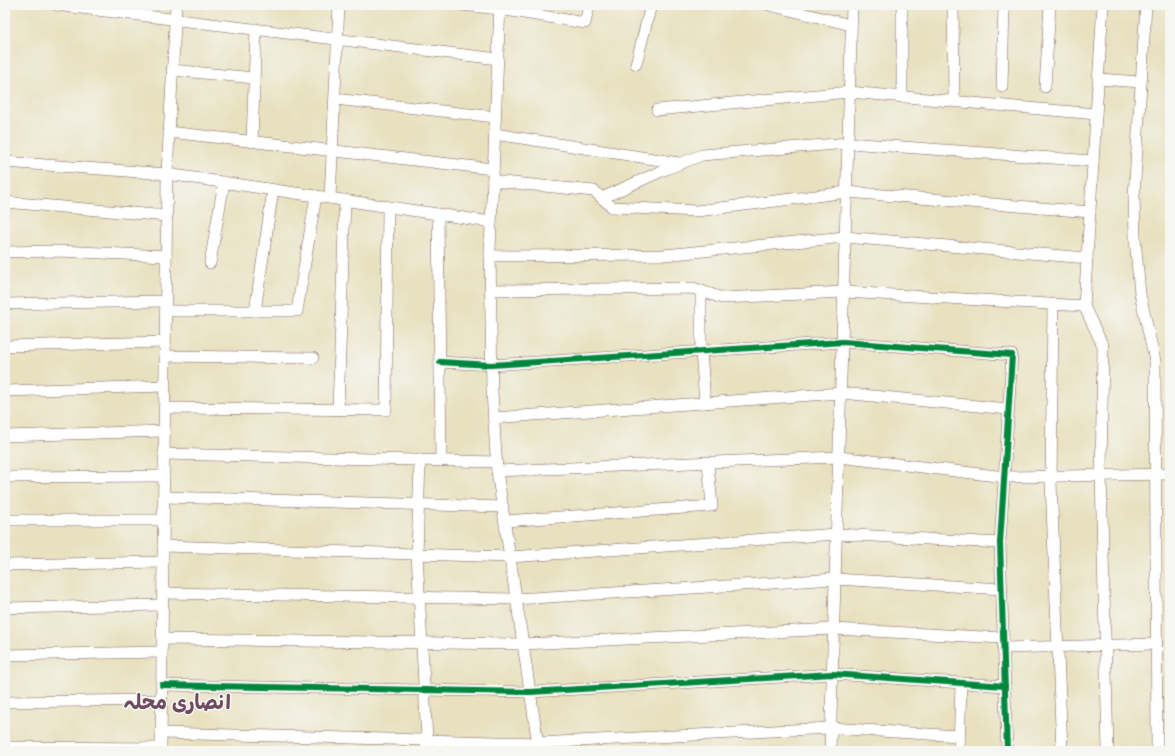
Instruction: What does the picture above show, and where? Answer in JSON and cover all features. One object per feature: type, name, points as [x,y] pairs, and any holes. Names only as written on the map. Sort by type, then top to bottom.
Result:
[{"type":"street","points":[[56,5],[498,59]]},
{"type":"street","points":[[5,747],[161,749],[167,174],[176,5]]},
{"type":"street","points":[[330,198],[339,5]]},
{"type":"street","points":[[462,5],[500,7],[585,23],[589,5]]},
{"type":"street","points":[[636,64],[650,5]]},
{"type":"street","points":[[769,5],[851,25]]},
{"type":"street","points":[[830,751],[852,5]]},
{"type":"street","points":[[902,5],[902,97]]},
{"type":"street","points":[[953,5],[954,102]]},
{"type":"street","points":[[1002,88],[1004,5]]},
{"type":"street","points":[[1045,87],[1050,5]]},
{"type":"street","points":[[1103,5],[1084,306],[1103,346],[1101,475],[1108,751]]},
{"type":"street","points":[[1146,5],[1134,196],[1135,238],[1140,294],[1155,361],[1157,751]]},
{"type":"street","points":[[500,7],[490,256],[494,418],[497,466],[539,747]]},
{"type":"street","points":[[252,142],[256,29]]},
{"type":"street","points":[[172,70],[254,78]]},
{"type":"street","points":[[1098,79],[1141,82]]},
{"type":"street","points":[[657,110],[849,92],[1096,114]]},
{"type":"street","points":[[334,99],[495,118]]},
{"type":"street","points":[[169,132],[493,169]]},
{"type":"street","points":[[495,134],[680,163]]},
{"type":"street","points":[[602,198],[680,163],[702,155],[848,143],[1093,161]]},
{"type":"street","points":[[5,162],[167,174],[492,222]]},
{"type":"street","points":[[493,181],[594,191],[612,207],[697,211],[846,192],[1090,212]]},
{"type":"street","points":[[210,263],[224,182]]},
{"type":"street","points":[[255,311],[273,190]]},
{"type":"street","points":[[5,304],[166,306],[255,311],[296,311],[316,196]]},
{"type":"street","points":[[338,410],[345,200]]},
{"type":"street","points":[[5,202],[167,216]]},
{"type":"street","points":[[165,408],[386,410],[388,207]]},
{"type":"street","points":[[438,214],[441,461]]},
{"type":"street","points":[[490,256],[664,255],[845,237],[1087,258]]},
{"type":"street","points":[[5,252],[59,251],[166,256]]},
{"type":"street","points":[[491,290],[693,288],[722,298],[844,292],[1084,306]]},
{"type":"street","points":[[701,290],[705,403]]},
{"type":"street","points":[[1054,305],[1052,476],[1062,751]]},
{"type":"street","points":[[5,346],[165,342]]},
{"type":"street","points":[[440,362],[492,365],[843,342],[1012,355],[1000,543],[1007,751]]},
{"type":"street","points":[[165,356],[314,358]]},
{"type":"street","points":[[5,391],[165,386]]},
{"type":"street","points":[[494,418],[841,393],[1009,409]]},
{"type":"street","points":[[5,436],[164,431]]},
{"type":"street","points":[[164,454],[420,460],[497,466],[708,462],[839,457],[1005,477],[1170,474]]},
{"type":"street","points":[[420,460],[417,554],[426,745]]},
{"type":"street","points":[[505,521],[712,506],[708,462]]},
{"type":"street","points":[[5,477],[164,476]]},
{"type":"street","points":[[164,497],[503,507]]},
{"type":"street","points":[[5,520],[163,520]]},
{"type":"street","points":[[163,546],[510,557],[837,534],[1000,543]]},
{"type":"street","points":[[5,565],[163,562]]},
{"type":"street","points":[[163,593],[516,599],[835,579],[1002,589]]},
{"type":"street","points":[[5,608],[162,605]]},
{"type":"street","points":[[162,639],[523,644],[834,628],[1003,643],[1058,646],[1157,644]]},
{"type":"street","points":[[5,655],[162,652]]},
{"type":"street","points":[[162,685],[530,692],[832,674],[1005,686]]},
{"type":"street","points":[[959,751],[961,683]]},
{"type":"street","points":[[5,702],[161,700]]},
{"type":"street","points":[[161,733],[426,745],[539,747],[831,728],[959,736]]},
{"type":"cycle path","points":[[440,362],[491,365],[843,342],[1012,355],[1000,543],[1007,751]]},
{"type":"cycle path","points":[[162,685],[530,692],[832,674],[1005,686]]},
{"type":"district","name":"انصاری محلہ","points":[[177,702]]}]
